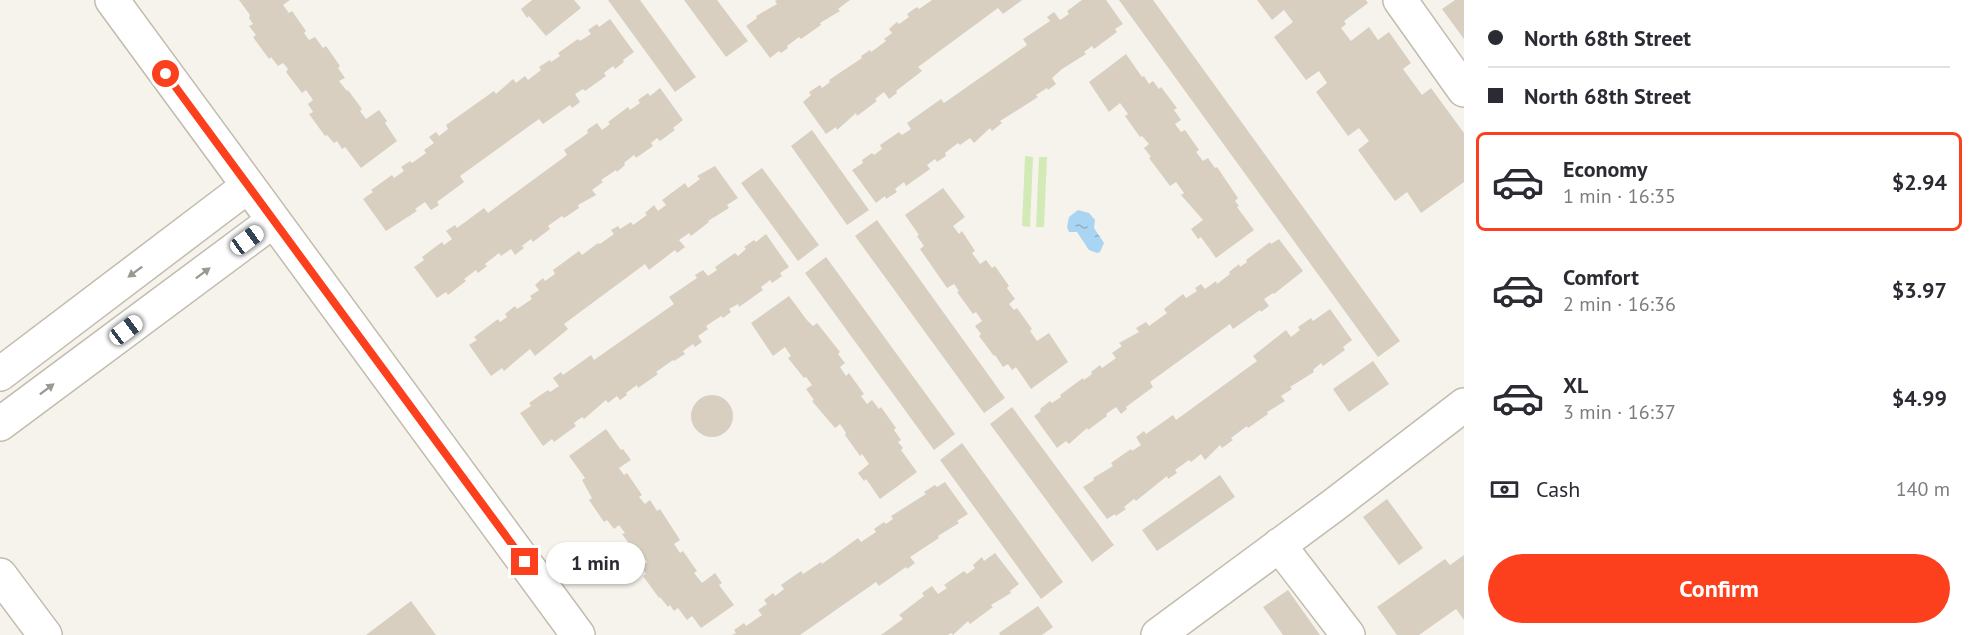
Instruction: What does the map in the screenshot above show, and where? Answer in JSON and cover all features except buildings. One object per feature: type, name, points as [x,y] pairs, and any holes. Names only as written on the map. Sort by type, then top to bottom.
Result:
[{"type":"street","points":[[111,0],[578,635]]},
{"type":"street","points":[[1406,2],[1464,90]]},
{"type":"street","points":[[0,374],[248,186]]},
{"type":"street","points":[[0,424],[273,220]]},
{"type":"street","points":[[1158,635],[1464,405]]},
{"type":"street","points":[[1280,545],[1348,635]]},
{"type":"street","points":[[0,575],[45,635]]},
{"type":"green space","points":[[1025,156],[1033,157],[1030,227],[1022,226]]},
{"type":"green space","points":[[1039,157],[1047,157],[1044,227],[1036,227]]},
{"type":"water","points":[[1078,210],[1089,213],[1095,220],[1094,228],[1104,243],[1100,252],[1089,250],[1077,232],[1069,232],[1067,227],[1069,217]]},
{"type":"route","points":[[166,74],[525,562]]}]
